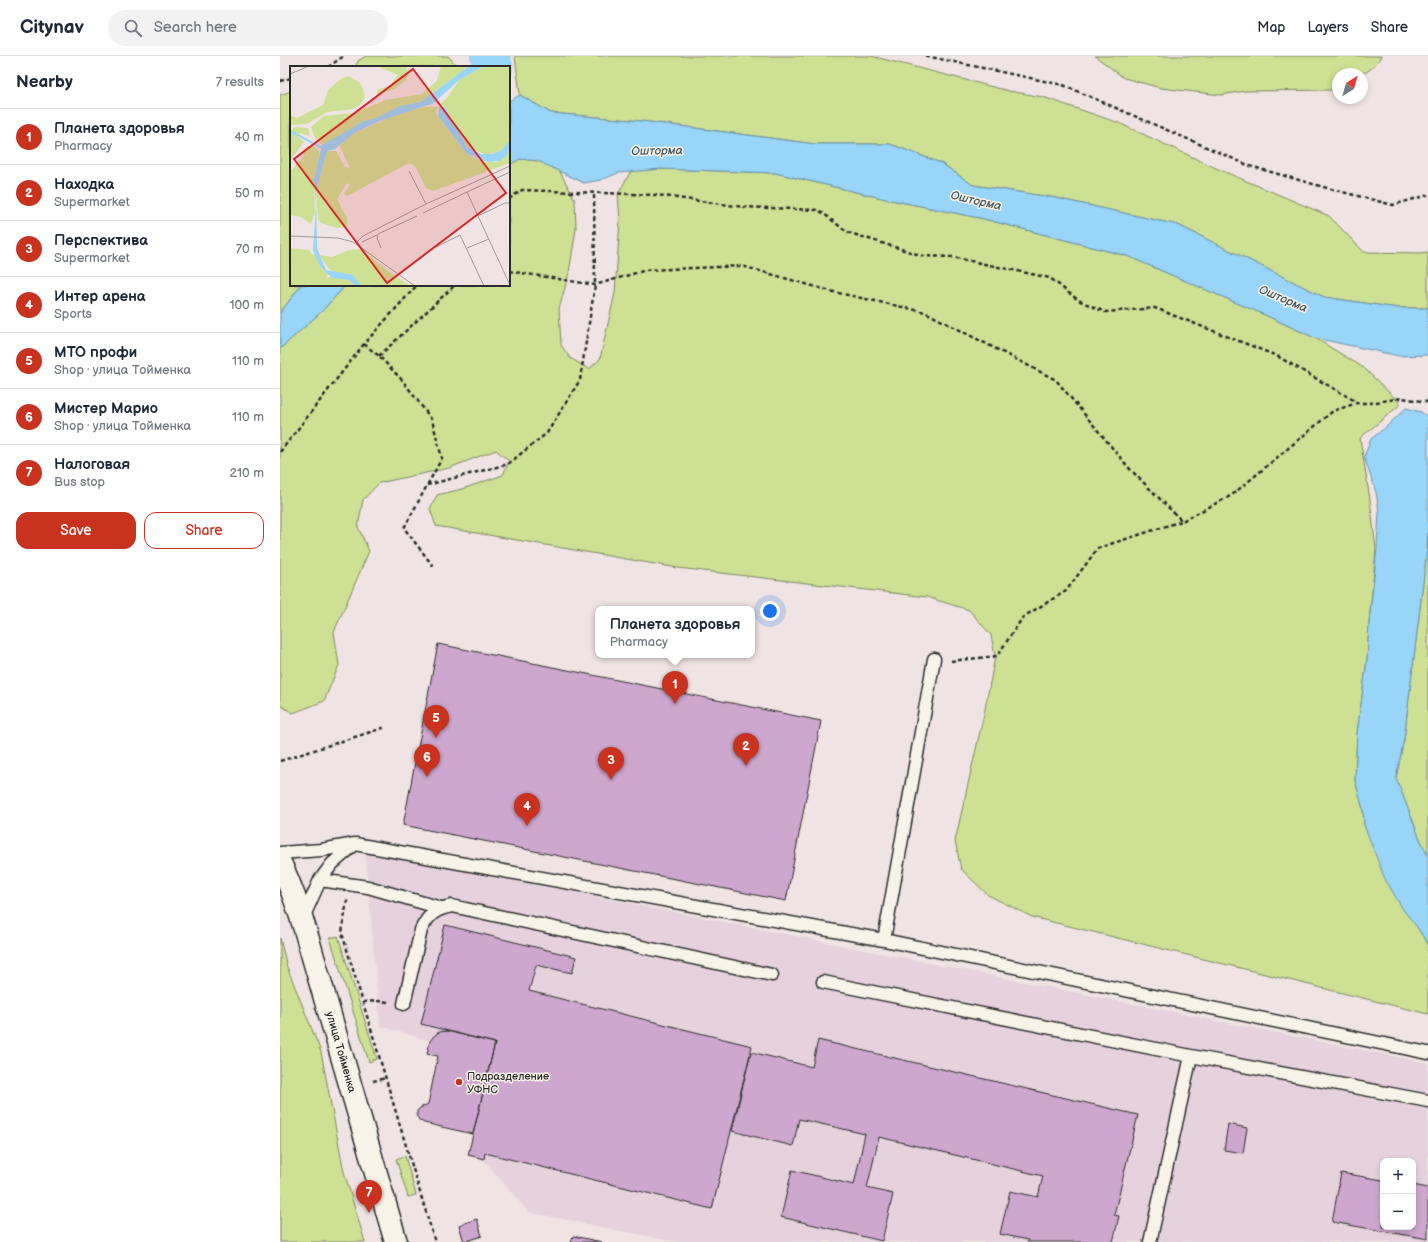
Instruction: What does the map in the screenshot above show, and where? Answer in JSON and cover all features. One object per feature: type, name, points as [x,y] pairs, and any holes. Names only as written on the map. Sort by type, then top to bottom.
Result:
[{"type":"street","name":"улица Тойменка","points":[[280,863],[303,918],[396,1242]]},
{"type":"lane","points":[[884,940],[934,660]]},
{"type":"lane","points":[[303,918],[320,880],[332,864],[355,844]]},
{"type":"lane","points":[[280,853],[302,852],[355,844],[884,940],[1428,1053]]},
{"type":"lane","points":[[320,880],[349,885],[368,886],[441,908]]},
{"type":"lane","points":[[404,1004],[421,930],[425,920],[441,908],[452,906],[772,975]]},
{"type":"lane","points":[[823,982],[1191,1056],[1428,1101]]},
{"type":"lane","points":[[1150,1242],[1191,1056]]},
{"type":"path","points":[[329,66],[344,56]]},
{"type":"path","points":[[926,56],[1063,85],[1250,166],[1327,188],[1393,205],[1428,195]]},
{"type":"path","points":[[280,81],[290,78]]},
{"type":"path","points":[[510,198],[522,190],[656,195],[743,207],[819,210],[847,232],[922,256],[952,256],[1050,278],[1078,300],[1105,312],[1155,308],[1277,356],[1357,403]]},
{"type":"path","points":[[427,485],[508,464],[547,433],[580,380],[595,285],[594,193]]},
{"type":"path","points":[[510,271],[595,285],[646,270],[742,266],[834,292],[925,312],[1056,380],[1129,468],[1182,521]]},
{"type":"path","points":[[280,452],[364,344],[416,286]]},
{"type":"path","points":[[379,356],[454,286]]},
{"type":"path","points":[[364,344],[379,356],[403,381],[432,420],[442,458],[404,528],[433,566]]},
{"type":"path","points":[[934,660],[948,662],[997,656],[1023,617],[1066,591],[1098,548],[1182,521],[1232,495],[1332,411],[1357,403],[1370,403],[1402,398],[1428,402]]},
{"type":"path","points":[[280,761],[386,727]]},
{"type":"path","points":[[349,885],[342,933],[435,1242]]},
{"type":"path","points":[[363,1002],[378,1001],[404,1004]]},
{"type":"shaded area","points":[[365,850],[1428,1063],[1428,1242],[676,1242],[528,1212],[483,1159],[468,1155],[495,1043],[447,1031],[439,1032],[430,1041],[380,1026]]},
{"type":"green space","points":[[366,56],[448,56],[457,66],[356,66],[358,61]]},
{"type":"green space","points":[[515,56],[871,56],[1009,91],[1043,97],[1119,123],[1218,169],[1329,216],[1364,252],[1428,252],[1428,308],[1398,308],[1324,297],[1178,225],[1056,198],[973,185],[941,163],[890,144],[815,144],[642,121],[551,113],[520,95]]},
{"type":"green space","points":[[1095,56],[1381,56],[1368,71],[1368,68],[1332,68],[1332,90],[1245,91],[1221,95],[1161,88],[1124,78]]},
{"type":"green space","points":[[290,91],[290,286],[300,286],[280,313],[280,95]]},
{"type":"green space","points":[[520,159],[538,161],[559,170],[575,200],[576,229],[569,273],[559,309],[561,345],[570,358],[589,369],[600,359],[615,293],[620,221],[618,194],[631,171],[661,169],[775,173],[886,199],[984,219],[1127,256],[1315,338],[1364,368],[1401,404],[1360,438],[1376,549],[1367,660],[1357,733],[1355,780],[1363,809],[1364,825],[1417,927],[1428,944],[1428,1014],[1032,917],[988,895],[961,869],[955,841],[984,714],[995,657],[991,635],[969,610],[927,597],[678,568],[436,526],[430,509],[437,495],[462,489],[503,475],[509,461],[496,450],[449,468],[379,483],[363,500],[358,527],[369,551],[334,632],[339,665],[324,701],[293,713],[280,705],[280,349],[321,312],[345,286],[510,286],[510,164]]},
{"type":"green space","points":[[1428,523],[1428,856],[1396,778],[1404,739],[1427,550]]},
{"type":"green space","points":[[338,936],[377,1059],[369,1062],[330,938]]},
{"type":"green space","points":[[280,938],[287,967],[321,1052],[344,1172],[365,1242],[280,1242]]},
{"type":"green space","points":[[405,1156],[416,1195],[408,1197],[396,1159]]},
{"type":"water","name":"Ошторма","points":[[520,95],[551,113],[642,121],[815,144],[890,144],[941,163],[973,185],[1056,198],[1178,225],[1324,297],[1398,308],[1428,308],[1428,355],[1399,356],[1315,338],[1127,256],[984,219],[886,199],[775,173],[661,169],[618,173],[601,180],[584,183],[538,161],[520,159],[510,164],[510,100]]},
{"type":"water","points":[[300,286],[345,286],[321,312],[280,349],[280,313]]},
{"type":"water","points":[[1406,408],[1421,412],[1428,417],[1428,523],[1427,550],[1404,739],[1396,778],[1428,856],[1428,944],[1404,911],[1385,879],[1364,825],[1363,809],[1355,780],[1357,733],[1367,660],[1379,511],[1376,492],[1364,457],[1371,439]]},
{"type":"building","points":[[438,644],[821,721],[786,901],[403,825]]},
{"type":"building","points":[[445,925],[576,957],[572,973],[536,965],[529,991],[752,1046],[712,1209],[485,1153],[484,1159],[468,1155],[495,1043],[421,1024]]},
{"type":"building","name":"Подразделение УФНС","points":[[447,1031],[495,1043],[473,1134],[424,1123],[419,1120],[417,1116],[417,1111],[428,1104],[438,1056],[427,1054],[430,1041],[439,1032]]},
{"type":"building","points":[[818,1040],[1138,1115],[1114,1215],[1119,1216],[1113,1242],[1027,1242],[1028,1240],[1000,1234],[1010,1191],[1038,1197],[1043,1176],[879,1137],[867,1188],[893,1194],[882,1241],[781,1217],[792,1170],[854,1185],[865,1134],[799,1119],[793,1146],[732,1131],[751,1052],[812,1067]]},
{"type":"building","points":[[1228,1124],[1247,1128],[1243,1153],[1224,1150]]},
{"type":"building","points":[[1341,1173],[1380,1180],[1380,1230],[1416,1230],[1416,1186],[1428,1188],[1428,1239],[1332,1222]]},
{"type":"building","points":[[477,1219],[482,1236],[464,1242],[459,1225]]},
{"type":"building","points":[[573,1236],[602,1242],[571,1242]]},
{"type":"waterway","points":[[490,56],[493,66]]},
{"type":"place","name":"Планета здоровья","points":[[675,704]]},
{"type":"place","name":"МТО профи","points":[[436,738]]},
{"type":"place","name":"Находка","points":[[746,766]]},
{"type":"place","name":"Мистер Марио","points":[[427,777]]},
{"type":"place","name":"Перспектива","points":[[611,780]]},
{"type":"place","name":"Интер арена","points":[[527,826]]},
{"type":"place","name":"Подразделение УФНС","points":[[459,1082]]},
{"type":"place","name":"Налоговая","points":[[369,1213]]}]
